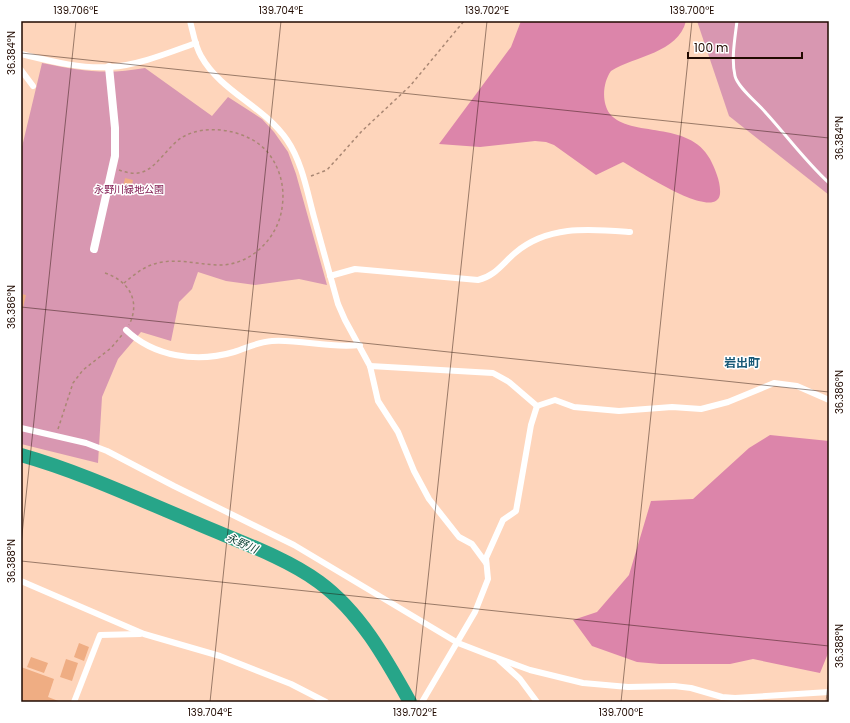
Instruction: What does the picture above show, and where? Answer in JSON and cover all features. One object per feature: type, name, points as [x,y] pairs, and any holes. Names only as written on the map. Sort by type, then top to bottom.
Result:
[{"type":"street","points":[[190,21],[200,55],[225,84],[263,113],[277,126],[296,158],[330,276],[345,320],[370,366],[378,401],[398,432],[414,471],[429,499],[459,537],[472,544],[486,563]]},
{"type":"street","points":[[21,54],[79,66],[109,67],[141,62],[196,43]]},
{"type":"street","points":[[94,248],[113,168],[115,128],[109,67]]},
{"type":"street","points":[[21,70],[33,86]]},
{"type":"street","points":[[330,276],[355,269],[478,280],[489,277],[515,252],[551,233],[574,229],[630,232]]},
{"type":"street","points":[[126,330],[146,346],[188,357],[225,354],[249,345],[274,341],[344,347],[360,346]]},
{"type":"street","points":[[370,366],[493,373],[510,382],[537,406]]},
{"type":"street","points":[[537,406],[555,400],[574,407],[619,411],[672,407],[701,408],[728,402],[774,383],[797,386],[829,400]]},
{"type":"street","points":[[422,702],[475,612],[488,579],[486,563],[503,520],[516,511],[531,425],[537,406]]},
{"type":"street","points":[[21,428],[86,443],[107,451],[294,545],[458,643],[530,670],[583,683],[628,687],[674,686],[691,688],[722,697],[735,698],[829,692]]},
{"type":"street","points":[[21,581],[144,634],[220,656],[291,684],[326,702]]},
{"type":"street","points":[[74,702],[100,635],[144,634]]},
{"type":"street","points":[[496,658],[520,680],[537,702]]},
{"type":"lane","points":[[737,21],[734,55],[735,76],[738,83],[765,111],[815,170],[829,183]]},
{"type":"path","points":[[303,179],[327,170],[362,132],[410,86],[464,21]]},
{"type":"path","points":[[113,168],[127,172],[144,172],[151,168],[167,149],[181,138],[199,131],[221,130],[252,140],[266,150],[278,168],[283,189],[282,215],[277,226],[262,248],[248,257],[236,262],[221,265],[162,262],[141,269],[124,283]]},
{"type":"path","points":[[56,436],[73,383],[82,370],[111,348],[130,324],[134,309],[129,288],[116,276],[104,273]]},
{"type":"green space","points":[[697,21],[829,21],[829,195],[729,116]]},
{"type":"green space","name":"永野川緑地公園","points":[[42,63],[106,72],[145,68],[212,116],[228,97],[262,119],[274,132],[288,152],[296,174],[327,285],[299,279],[255,285],[226,281],[198,272],[192,289],[179,302],[171,341],[141,332],[118,359],[102,397],[98,463],[21,444],[21,151]]},
{"type":"shaded area","points":[[521,21],[686,21],[681,32],[665,47],[611,71],[606,81],[604,98],[610,114],[619,121],[631,126],[674,134],[688,139],[700,147],[710,159],[719,180],[720,194],[715,201],[705,202],[675,192],[623,162],[596,175],[554,145],[546,142],[535,141],[480,147],[439,144],[511,47]]},
{"type":"shaded area","points":[[770,435],[829,441],[829,651],[820,673],[753,659],[730,664],[660,664],[637,662],[592,646],[573,620],[597,612],[629,575],[651,501],[693,499],[749,448]]},
{"type":"building","points":[[125,178],[133,180],[130,194],[122,192]]},
{"type":"building","points":[[21,294],[26,295],[22,312],[21,312]]},
{"type":"building","points":[[79,643],[89,647],[84,661],[74,657]]},
{"type":"building","points":[[31,657],[48,663],[44,673],[27,667]]},
{"type":"building","points":[[66,659],[78,663],[72,681],[60,677]]},
{"type":"building","points":[[21,667],[54,679],[48,697],[61,702],[21,702]]},
{"type":"waterway","name":"永野川","points":[[21,455],[66,469],[109,486],[275,557],[306,573],[334,594],[347,607],[371,637],[410,702]]},
{"type":"district","name":"岩出町","points":[[742,363]]}]
